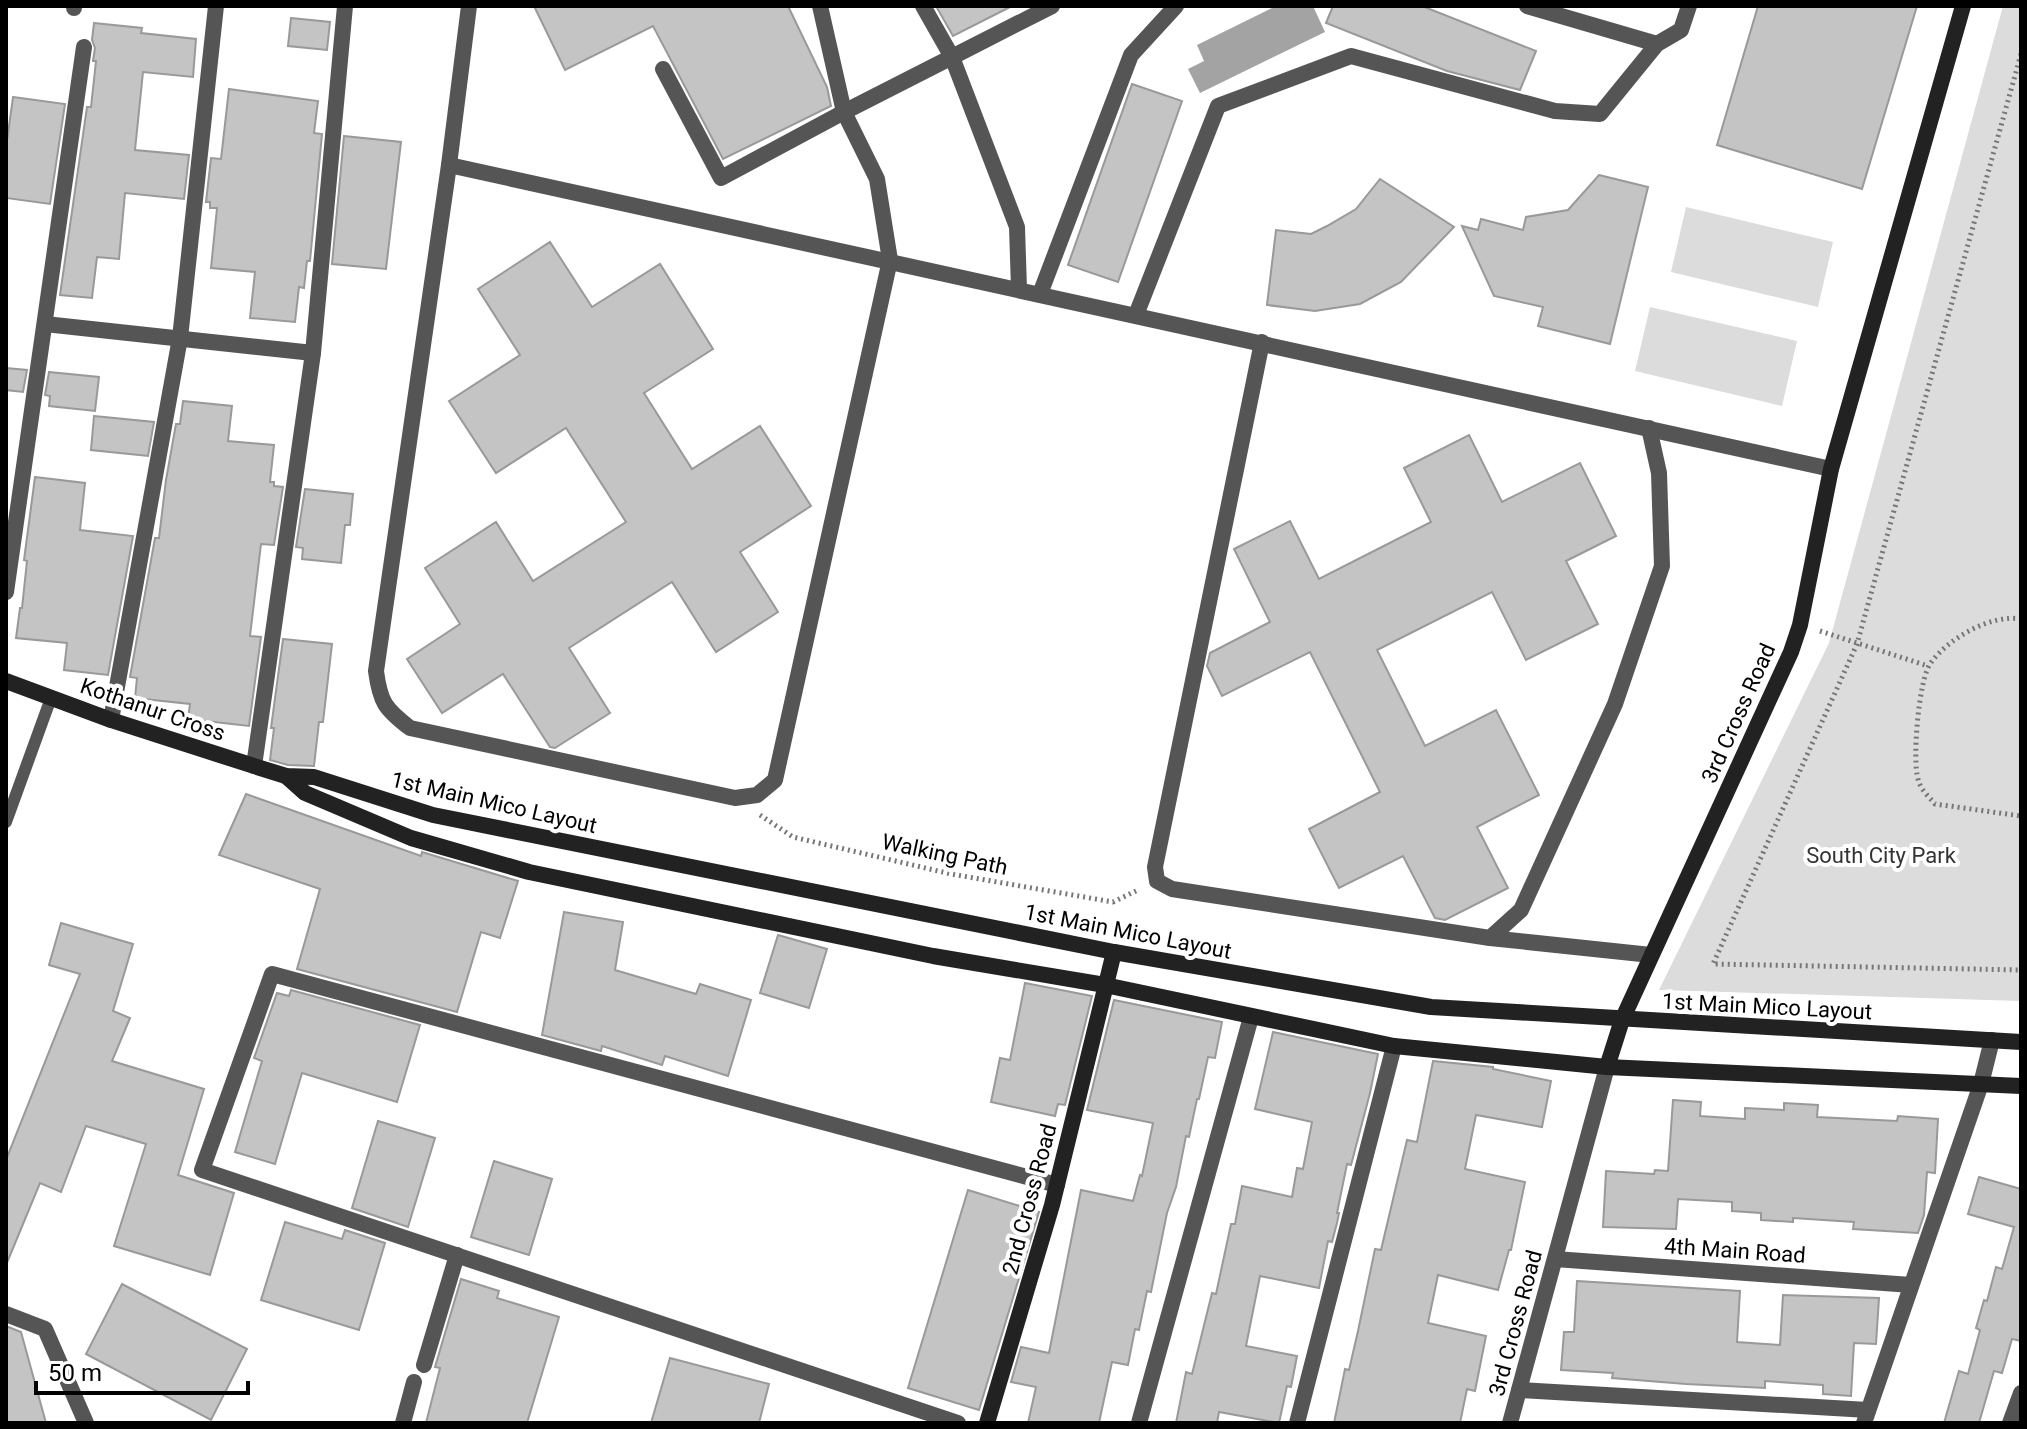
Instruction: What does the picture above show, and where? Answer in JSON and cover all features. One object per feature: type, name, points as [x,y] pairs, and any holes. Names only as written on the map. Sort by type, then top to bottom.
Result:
[{"type":"street","points":[[111,720],[180,338],[216,6]]},
{"type":"street","points":[[254,766],[313,353],[345,6]]},
{"type":"street","points":[[469,6],[376,671],[380,697],[391,713],[410,728],[735,798],[757,795],[775,780],[890,260],[877,179],[844,112],[820,6]]},
{"type":"street","points":[[923,6],[952,57],[1017,227],[1019,289]]},
{"type":"street","points":[[663,69],[721,178],[1052,6]]},
{"type":"street","points":[[1040,294],[1131,55],[1176,6]]},
{"type":"street","points":[[1527,6],[1657,44]]},
{"type":"street","points":[[1136,315],[1218,106],[1351,56],[1555,111],[1600,114],[1657,44],[1681,30],[1689,6]]},
{"type":"street","name":"3rd Cross Road","points":[[1510,1423],[1622,1020],[1791,652],[1800,625],[1831,469],[1963,6]]},
{"type":"street","points":[[6,592],[84,47]]},
{"type":"street","points":[[449,165],[1831,469]]},
{"type":"street","points":[[45,324],[313,353]]},
{"type":"street","points":[[1262,342],[1155,867],[1157,881],[1172,889],[1490,938],[1651,955]]},
{"type":"street","points":[[1490,938],[1521,910],[1615,704],[1662,566],[1659,473],[1649,428]]},
{"type":"street","name":"Kothanur Cross","points":[[6,681],[111,720],[286,776]]},
{"type":"street","points":[[286,776],[305,793],[411,838],[529,872],[933,956],[1105,985],[1394,1046],[1607,1067],[2021,1086]]},
{"type":"street","name":"1st Main Mico Layout","points":[[286,776],[314,777],[433,815],[1114,952],[1431,1007],[2021,1042]]},
{"type":"street","name":"2nd Cross Road","points":[[987,1423],[1057,1185],[1114,952]]},
{"type":"street","points":[[958,1423],[202,1170],[272,974],[1057,1185]]},
{"type":"street","points":[[1139,1423],[1251,1017]]},
{"type":"street","points":[[1519,1390],[1866,1416],[1981,1084],[1992,1040]]},
{"type":"street","points":[[1297,1423],[1394,1046]]},
{"type":"street","points":[[424,1365],[457,1255]]},
{"type":"street","name":"4th Main Road","points":[[1555,1259],[1911,1285]]},
{"type":"street","points":[[6,1314],[45,1329],[86,1423]]},
{"type":"street","points":[[403,1423],[414,1382]]},
{"type":"street","points":[[2010,1423],[2021,1393]]},
{"type":"lane","points":[[6,822],[51,698]]},
{"type":"path","points":[[2021,54],[1857,644],[1713,964],[2021,970]]},
{"type":"path","points":[[2021,619],[2005,617],[1969,632],[1941,651],[1928,666],[1914,759],[1919,783],[1935,804],[2021,816]]},
{"type":"path","points":[[1800,625],[1928,666]]},
{"type":"path","name":"Walking Path","points":[[735,798],[793,837],[951,874],[1113,902],[1157,881]]},
{"type":"green space","name":"South City Park","points":[[2003,6],[2021,6],[2021,1001],[1659,990],[1829,643]]},
{"type":"green space","points":[[1686,207],[1833,242],[1818,307],[1671,272]]},
{"type":"green space","points":[[1650,307],[1797,341],[1782,406],[1635,371]]},
{"type":"shaded area","points":[[1276,6],[1313,6],[1325,32],[1200,93],[1188,69],[1204,61],[1197,45]]},
{"type":"building","points":[[534,6],[788,6],[827,87],[831,106],[723,159],[653,26],[565,70]]},
{"type":"building","points":[[936,6],[1012,6],[953,36]]},
{"type":"building","points":[[1333,6],[1422,6],[1536,51],[1520,90],[1447,71],[1326,23]]},
{"type":"building","points":[[1758,6],[1917,6],[1862,189],[1717,145]]},
{"type":"building","points":[[291,18],[330,22],[327,50],[288,46]]},
{"type":"building","points":[[94,23],[142,28],[141,33],[196,39],[193,77],[143,72],[135,150],[189,155],[184,199],[125,193],[119,259],[97,257],[92,298],[60,295],[87,107],[91,107],[96,61],[93,61]]},
{"type":"building","points":[[1132,84],[1182,101],[1118,282],[1068,265]]},
{"type":"building","points":[[229,89],[318,101],[314,133],[322,134],[310,261],[307,261],[304,288],[299,287],[295,322],[250,318],[255,272],[211,268],[217,208],[210,208],[210,202],[206,202],[211,158],[221,159]]},
{"type":"building","points":[[13,97],[65,104],[50,204],[6,198],[6,148]]},
{"type":"building","points":[[344,136],[401,142],[386,269],[332,264]]},
{"type":"building","points":[[1599,175],[1648,187],[1610,344],[1538,326],[1543,307],[1494,296],[1462,226],[1478,230],[1481,219],[1523,230],[1526,217],[1568,210]]},
{"type":"building","points":[[1380,179],[1454,227],[1401,282],[1360,304],[1315,311],[1267,305],[1276,230],[1311,234],[1356,209]]},
{"type":"building","points":[[550,242],[592,307],[660,264],[713,349],[644,393],[692,469],[760,426],[811,506],[740,552],[778,612],[716,652],[672,582],[569,648],[610,713],[555,748],[550,747],[503,674],[442,713],[407,659],[460,624],[425,568],[496,522],[533,581],[626,522],[566,428],[496,473],[449,401],[520,355],[478,289]]},
{"type":"building","points":[[6,368],[27,370],[23,392],[6,390]]},
{"type":"building","points":[[49,372],[99,377],[95,411],[49,406],[50,396],[45,395]]},
{"type":"building","points":[[183,401],[232,406],[228,441],[274,445],[270,482],[283,487],[274,545],[261,544],[250,636],[261,637],[249,726],[188,719],[190,704],[135,698],[137,678],[130,677],[155,538],[159,538],[176,424],[180,424]]},
{"type":"building","points":[[94,416],[154,422],[148,456],[91,450]]},
{"type":"building","points":[[1469,435],[1502,502],[1580,463],[1616,536],[1566,561],[1598,624],[1526,660],[1492,592],[1377,650],[1425,746],[1496,710],[1539,795],[1477,827],[1508,888],[1445,920],[1435,918],[1403,856],[1339,888],[1309,829],[1380,792],[1310,652],[1222,696],[1207,666],[1210,653],[1270,622],[1234,549],[1290,521],[1319,579],[1431,522],[1404,468]]},
{"type":"building","points":[[35,477],[85,483],[80,530],[133,536],[108,675],[64,670],[67,643],[16,638],[22,608],[27,561],[24,560]]},
{"type":"building","points":[[305,489],[353,494],[350,525],[345,525],[341,563],[302,559],[303,548],[296,547]]},
{"type":"building","points":[[283,639],[332,644],[323,722],[319,722],[314,766],[288,765],[270,760],[274,728],[271,728]]},
{"type":"building","points":[[246,794],[421,856],[422,852],[518,881],[500,938],[481,932],[457,1012],[297,969],[320,889],[219,855]]},
{"type":"building","points":[[564,912],[623,922],[615,970],[696,994],[700,984],[751,1000],[728,1076],[665,1056],[662,1065],[602,1046],[601,1051],[542,1035]]},
{"type":"building","points":[[61,923],[133,944],[113,1011],[130,1018],[112,1061],[204,1089],[178,1175],[234,1193],[210,1275],[114,1246],[146,1144],[86,1126],[61,1192],[40,1183],[6,1265],[6,1160],[80,974],[49,965]]},
{"type":"building","points":[[778,935],[827,949],[809,1008],[760,993]]},
{"type":"building","points":[[1025,983],[1092,996],[1065,1105],[1058,1104],[1055,1116],[991,1102],[1000,1058],[1010,1060]]},
{"type":"building","points":[[291,990],[420,1025],[397,1102],[302,1073],[275,1164],[235,1152],[262,1061],[254,1058],[277,993],[289,996]]},
{"type":"building","points":[[1114,1000],[1222,1022],[1215,1058],[1208,1057],[1167,1213],[1151,1292],[1147,1291],[1139,1330],[1135,1329],[1128,1365],[1112,1362],[1099,1423],[1028,1423],[1036,1387],[1011,1382],[1021,1347],[1049,1353],[1081,1190],[1133,1201],[1142,1176],[1153,1123],[1087,1110]]},
{"type":"building","points":[[1273,1032],[1378,1054],[1370,1093],[1351,1165],[1347,1164],[1337,1223],[1332,1242],[1328,1241],[1319,1288],[1260,1276],[1246,1346],[1297,1356],[1279,1423],[1219,1412],[1217,1423],[1176,1423],[1186,1372],[1192,1374],[1212,1293],[1216,1294],[1231,1224],[1235,1224],[1242,1186],[1292,1197],[1297,1168],[1303,1169],[1312,1122],[1255,1109]]},
{"type":"building","points":[[1433,1061],[1493,1067],[1551,1081],[1542,1127],[1476,1115],[1465,1169],[1525,1182],[1511,1250],[1498,1290],[1438,1275],[1428,1323],[1486,1336],[1475,1391],[1467,1389],[1460,1423],[1334,1423],[1345,1369],[1349,1370],[1375,1249],[1381,1250],[1407,1140],[1417,1142]]},
{"type":"building","points":[[1673,1100],[1701,1102],[1700,1116],[1745,1119],[1745,1108],[1784,1110],[1784,1103],[1818,1105],[1817,1117],[1897,1121],[1898,1116],[1938,1119],[1935,1173],[1927,1172],[1924,1215],[1918,1233],[1853,1229],[1854,1222],[1793,1218],[1793,1222],[1761,1220],[1761,1213],[1732,1211],[1732,1202],[1678,1199],[1676,1229],[1603,1227],[1606,1171],[1654,1174],[1655,1170],[1668,1171]]},
{"type":"building","points":[[378,1121],[435,1138],[408,1227],[352,1208]]},
{"type":"building","points":[[494,1161],[552,1179],[529,1255],[471,1237]]},
{"type":"building","points":[[1979,1177],[2021,1189],[2021,1341],[2012,1339],[2002,1373],[1994,1371],[1979,1423],[1944,1423],[1959,1371],[1968,1374],[1980,1330],[1976,1328],[1984,1300],[1987,1301],[1996,1267],[2002,1269],[2014,1227],[1968,1214]]},
{"type":"building","points":[[968,1190],[1039,1212],[979,1410],[908,1388]]},
{"type":"building","points":[[285,1222],[342,1239],[345,1230],[385,1243],[359,1330],[261,1300]]},
{"type":"building","points":[[461,1279],[499,1291],[497,1298],[559,1317],[527,1423],[426,1423],[440,1368],[435,1367]]},
{"type":"building","points":[[1577,1281],[1740,1291],[1737,1342],[1780,1345],[1783,1295],[1879,1298],[1876,1344],[1854,1343],[1851,1396],[1823,1394],[1823,1385],[1765,1381],[1765,1388],[1686,1384],[1612,1378],[1613,1373],[1561,1370],[1564,1332],[1574,1332]]},
{"type":"building","points":[[122,1284],[247,1349],[211,1420],[86,1354]]},
{"type":"building","points":[[6,1326],[21,1332],[46,1423],[6,1423]]},
{"type":"building","points":[[670,1358],[769,1384],[759,1423],[651,1423]]}]
